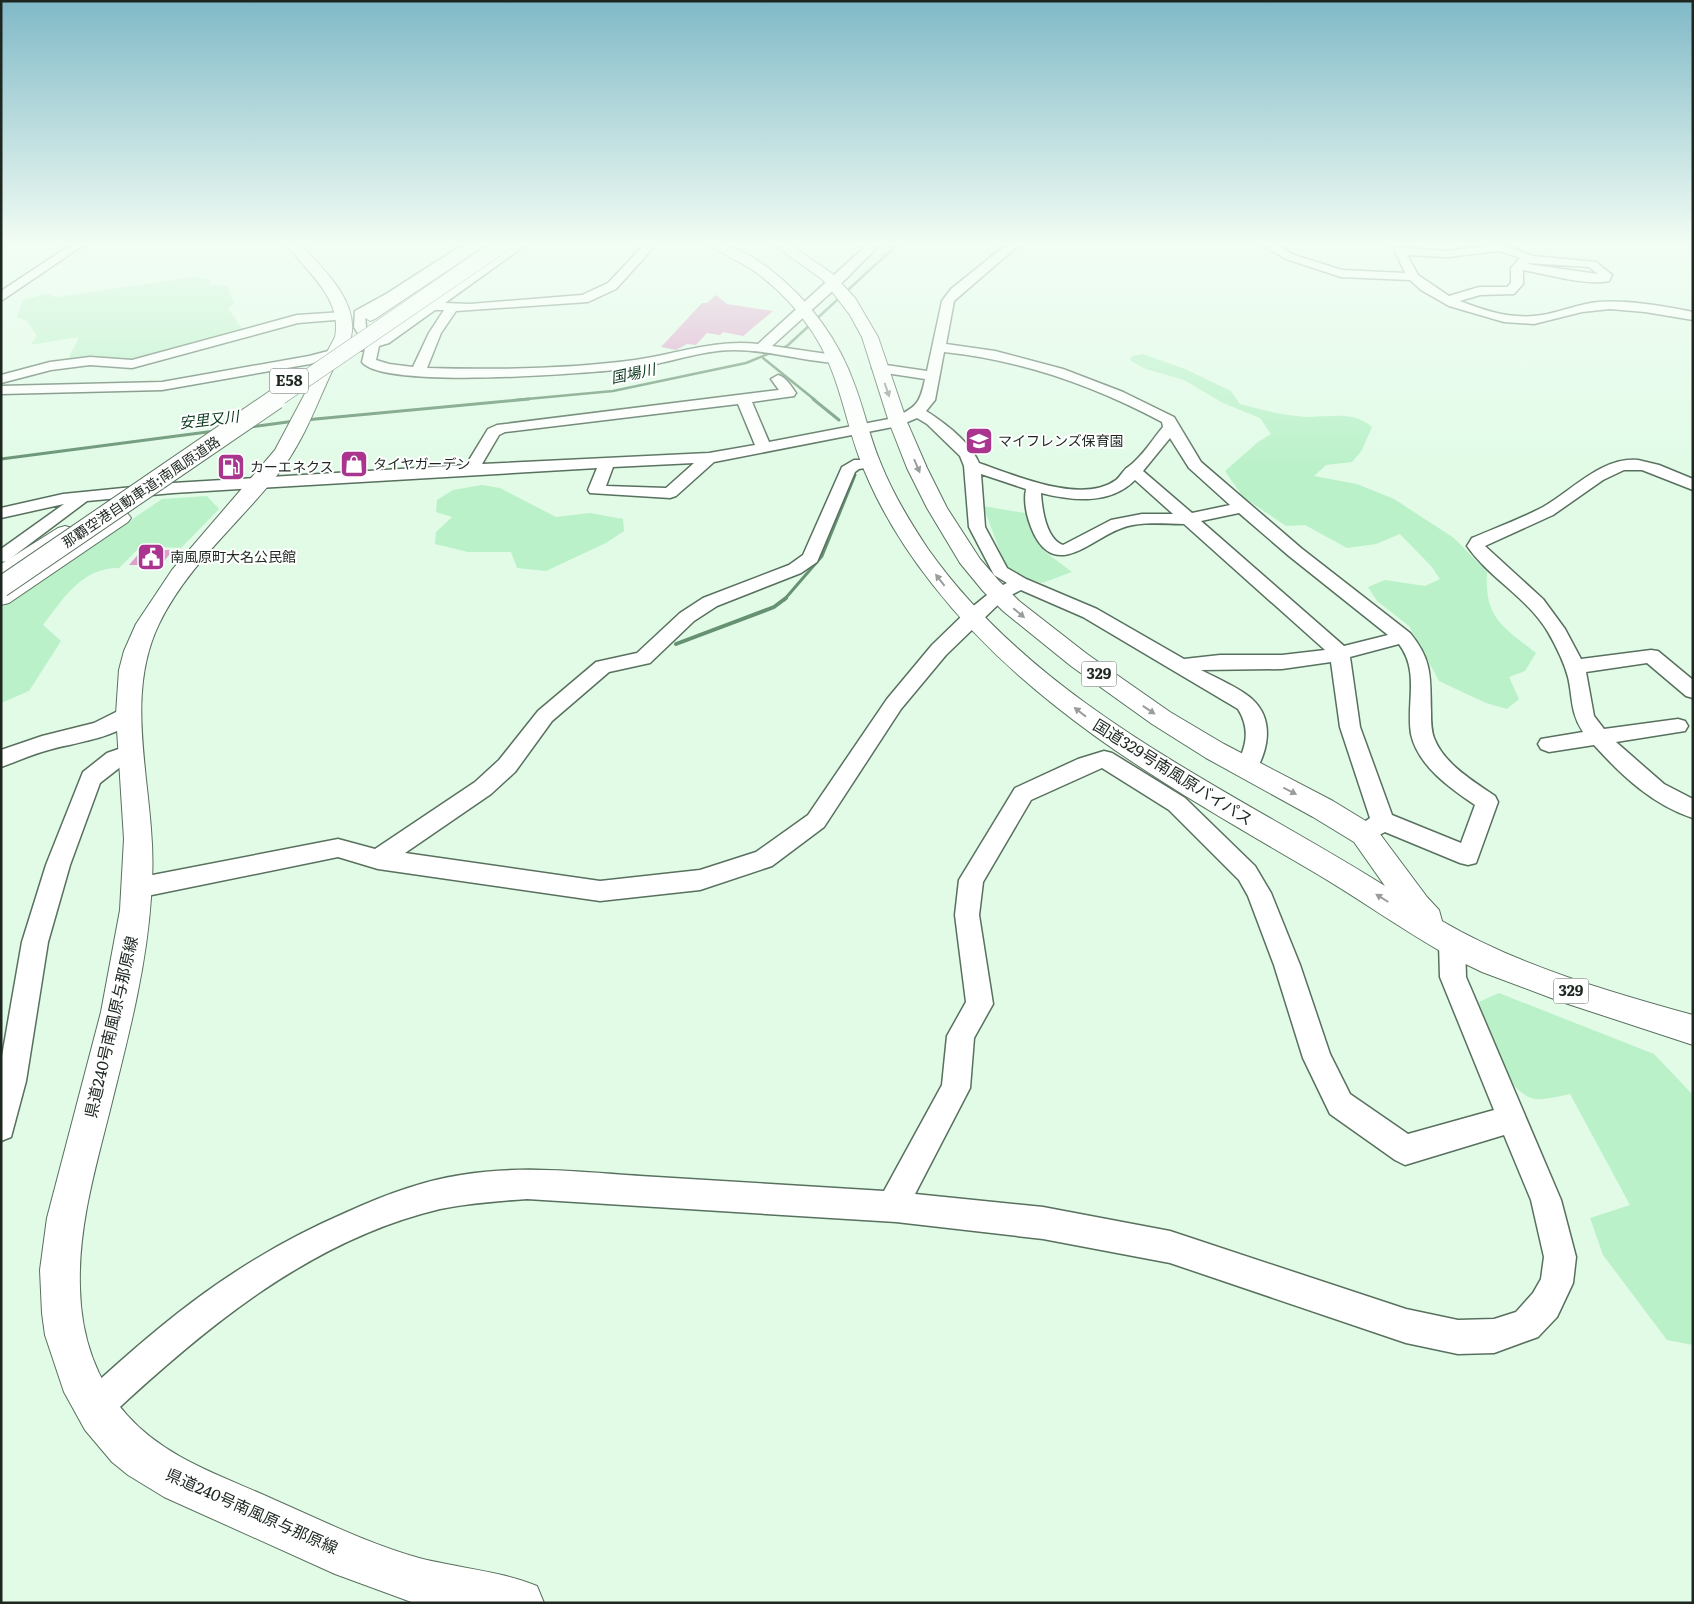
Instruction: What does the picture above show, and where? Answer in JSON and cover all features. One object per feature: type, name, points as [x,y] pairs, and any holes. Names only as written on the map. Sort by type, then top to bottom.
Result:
[{"type":"main road","name":"県道240号南風原与那原線","points":[[342,319],[343,338],[326,367],[305,417],[283,454],[185,568],[152,617],[136,653],[130,693],[130,753],[138,831],[137,888],[126,972],[72,1185],[62,1247],[60,1276],[65,1334],[73,1362],[94,1408],[115,1435],[146,1462],[184,1483],[384,1570],[476,1595],[520,1603]]},
{"type":"main road","points":[[199,431],[366,319]]},
{"type":"main road","name":"那覇空港自動車道;南風原道路","points":[[1,574],[86,507],[376,319]]},
{"type":"main road","name":"那覇空港自動車道;南風原道路","points":[[1,587],[393,319]]},
{"type":"main road","points":[[1,598],[113,523],[401,319]]},
{"type":"main road","name":"国道329号南風原バイパス","points":[[811,319],[836,359],[862,430],[871,463],[915,546],[972,617],[1053,691],[1133,750],[1205,795],[1380,896],[1452,943],[1486,959],[1589,998],[1693,1030]]},
{"type":"main road","name":"国道329号南風原バイパス","points":[[859,319],[870,337],[879,368],[907,417],[937,508],[971,562],[999,594],[1036,627],[1134,699],[1246,768],[1323,809],[1373,827],[1416,906],[1452,943]]},
{"type":"main road","points":[[86,507],[105,498],[142,470]]},
{"type":"street","points":[[1,379],[50,366],[90,361],[132,364],[297,320],[310,319]]},
{"type":"street","points":[[358,319],[360,327],[373,349],[368,357],[369,362],[418,372],[472,373],[616,365],[650,361],[719,346],[765,349],[836,359]]},
{"type":"street","points":[[1,390],[162,386],[202,381],[372,345],[384,340],[414,319]]},
{"type":"street","points":[[418,372],[435,333],[445,319]]},
{"type":"street","points":[[765,349],[809,319]]},
{"type":"street","points":[[1,556],[86,507],[173,488],[471,469],[709,458],[862,430],[907,417],[928,400],[944,319]]},
{"type":"street","points":[[1510,319],[1541,319]]},
{"type":"street","points":[[939,347],[1017,361],[1058,373],[1151,409],[1170,420],[1171,427],[1196,465],[1295,552],[1403,637],[1414,649],[1421,665],[1423,686],[1420,710],[1422,737],[1436,760],[1463,786],[1487,802],[1468,856],[1373,827],[1350,727],[1340,653],[1133,470]]},
{"type":"street","points":[[879,368],[934,376]]},
{"type":"street","points":[[471,469],[493,432],[502,428],[789,393],[778,379]]},
{"type":"street","points":[[743,398],[764,449]]},
{"type":"street","points":[[907,417],[941,429],[967,454],[972,466],[977,527],[1000,571],[1020,583],[1090,613],[1245,704],[1254,717],[1258,732],[1253,756],[1246,768]]},
{"type":"street","points":[[972,466],[1034,487],[1055,492],[1084,494],[1105,492],[1120,485],[1171,427]]},
{"type":"street","points":[[606,464],[596,490],[670,492],[709,458]]},
{"type":"street","points":[[378,859],[483,788],[507,766],[545,716],[603,667],[643,658],[687,617],[710,602],[795,569],[811,558],[848,470],[854,465],[871,463]]},
{"type":"street","points":[[1693,485],[1656,470],[1633,464],[1613,467],[1580,487],[1568,498],[1517,526],[1478,542],[1476,546],[1481,554],[1520,585],[1544,611],[1568,650],[1580,685],[1584,716],[1600,738],[1647,783],[1666,797],[1693,809]]},
{"type":"street","points":[[1034,487],[1032,492],[1037,518],[1050,546],[1062,551],[1117,524],[1142,519],[1190,519],[1242,506]]},
{"type":"street","points":[[1,513],[45,502],[86,507]]},
{"type":"street","points":[[137,888],[338,848],[378,859],[600,891],[700,880],[764,860],[816,821],[894,704],[939,650],[972,617],[999,594],[1020,583]]},
{"type":"street","points":[[1183,666],[1201,662],[1282,662],[1316,659],[1403,637]]},
{"type":"street","points":[[1574,667],[1651,656],[1693,691]]},
{"type":"street","points":[[1,759],[47,742],[72,737],[119,722],[130,712]]},
{"type":"street","points":[[1549,744],[1678,726]]},
{"type":"street","points":[[1,1128],[12,1081],[35,942],[58,865],[91,778],[102,767],[130,753]]},
{"type":"street","points":[[896,1207],[897,1196],[956,1088],[961,1036],[980,1004],[967,915],[971,880],[1011,817],[1022,794],[1086,765],[1104,759],[1177,804],[1247,873],[1259,893],[1287,965],[1317,1058],[1340,1104],[1405,1150],[1512,1119]]},
{"type":"street","points":[[94,1408],[194,1320],[254,1278],[376,1214],[427,1197],[473,1188],[527,1184],[896,1207],[1043,1223],[1170,1247],[1406,1326],[1458,1337],[1494,1336],[1526,1324],[1545,1305],[1558,1283],[1560,1257],[1546,1200],[1453,977],[1452,943]]},
{"type":"green space","points":[[22,319],[235,319],[242,329],[195,346],[138,361],[67,361],[79,337],[30,345],[37,336],[27,321]]},
{"type":"green space","points":[[1143,354],[1185,369],[1231,391],[1240,404],[1297,416],[1345,416],[1364,421],[1372,427],[1362,450],[1352,462],[1326,465],[1314,476],[1357,484],[1394,499],[1454,538],[1487,572],[1487,588],[1492,611],[1505,628],[1536,653],[1525,671],[1509,677],[1519,699],[1507,709],[1486,703],[1439,681],[1409,626],[1377,601],[1368,587],[1385,580],[1425,586],[1440,579],[1431,566],[1400,534],[1376,544],[1347,548],[1305,525],[1286,526],[1243,497],[1225,471],[1258,442],[1271,434],[1260,418],[1223,403],[1184,380],[1143,368],[1130,360],[1132,356]]},
{"type":"green space","points":[[482,485],[500,488],[556,517],[590,513],[623,519],[624,531],[606,543],[546,571],[517,568],[511,552],[468,552],[435,544],[436,532],[452,517],[436,512],[437,500],[453,490]]},
{"type":"green space","points":[[207,496],[219,509],[181,548],[141,546],[119,568],[106,569],[94,573],[75,586],[66,595],[43,625],[61,641],[29,691],[1,703],[1,608],[162,499]]},
{"type":"green space","points":[[983,506],[1030,514],[1044,551],[1072,572],[1042,583],[1013,574],[1004,562]]},
{"type":"green space","points":[[1499,993],[1654,1054],[1693,1095],[1693,1345],[1667,1340],[1603,1255],[1590,1218],[1630,1205],[1570,1094],[1535,1099],[1524,1094],[1505,1073],[1491,1043],[1479,1002]]},
{"type":"building","points":[[687,319],[764,319],[743,336],[723,332],[720,335],[707,333],[696,345],[687,344],[676,350],[661,347]]},
{"type":"building","name":"南風原町大名公民館","points":[[142,550],[173,550],[161,565],[129,565]]},
{"type":"waterway","name":"国場川","points":[[516,400],[613,391],[746,363],[787,346],[817,319]]},
{"type":"waterway","points":[[763,358],[815,400]]},
{"type":"waterway","name":"安里又川","points":[[305,420],[529,399]]},
{"type":"waterway","points":[[813,399],[839,420]]},
{"type":"waterway","name":"安里又川","points":[[250,427],[295,421]]},
{"type":"waterway","name":"安里又川","points":[[1,459],[215,431]]},
{"type":"waterway","points":[[785,599],[822,556],[855,475]]},
{"type":"waterway","points":[[676,644],[774,607],[785,599]]},
{"type":"place","name":"マイフレンズ保育園","points":[[979,441]]},
{"type":"place","name":"タイヤガーデン","points":[[354,464]]},
{"type":"place","name":"カーエネクス","points":[[231,467]]},
{"type":"place","name":"南風原町大名公民館","points":[[151,557]]}]
